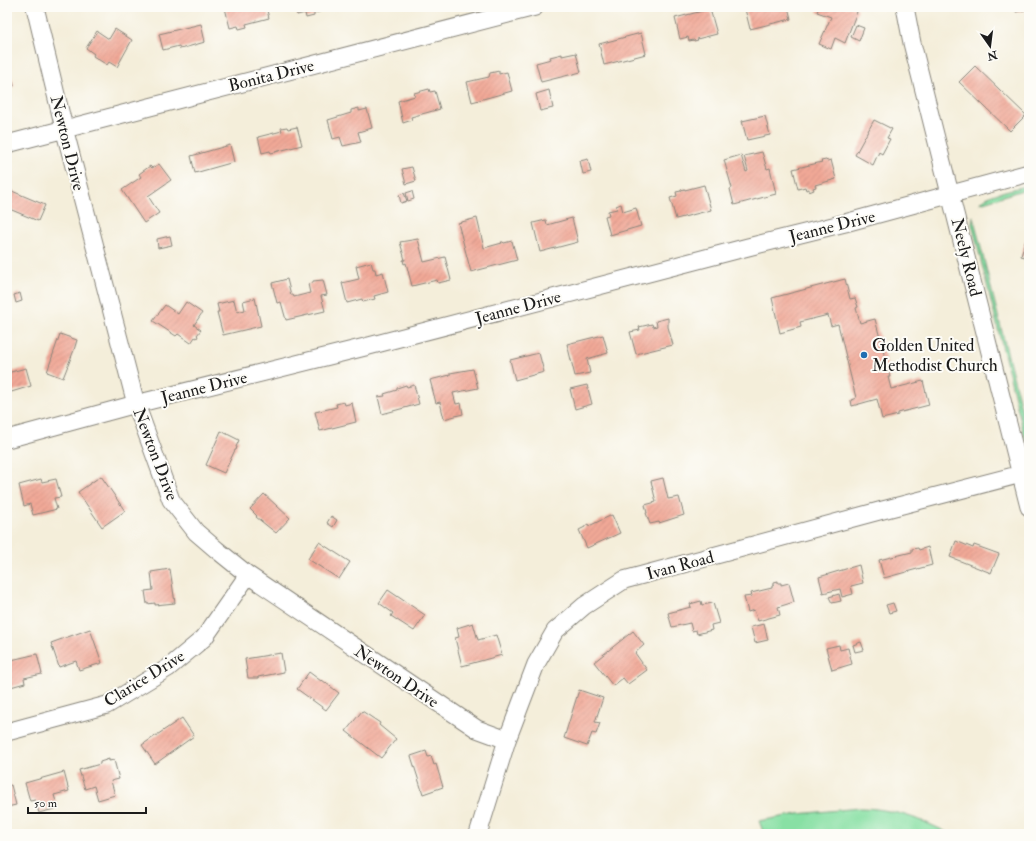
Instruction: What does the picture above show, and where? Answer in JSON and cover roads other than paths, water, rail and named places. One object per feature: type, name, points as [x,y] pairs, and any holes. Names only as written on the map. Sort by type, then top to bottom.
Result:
[{"type":"street","name":"Newton Drive","points":[[35,7],[64,128],[136,404],[170,500],[201,537],[248,575],[477,729],[507,740]]},
{"type":"street","name":"Bonita Drive","points":[[7,144],[535,7]]},
{"type":"street","name":"Neely Road","points":[[905,7],[914,51],[951,195],[1025,473],[1029,507]]},
{"type":"street","name":"Jeanne Drive","points":[[7,439],[136,404],[365,347],[951,195],[1029,173]]},
{"type":"street","name":"Ivan Road","points":[[478,834],[507,740],[536,664],[555,631],[584,606],[624,580],[1025,473]]},
{"type":"street","name":"Clarice Drive","points":[[7,732],[107,705],[168,668],[204,638],[248,575]]},
{"type":"place","name":"Golden United Methodist Church","points":[[864,355]]}]
